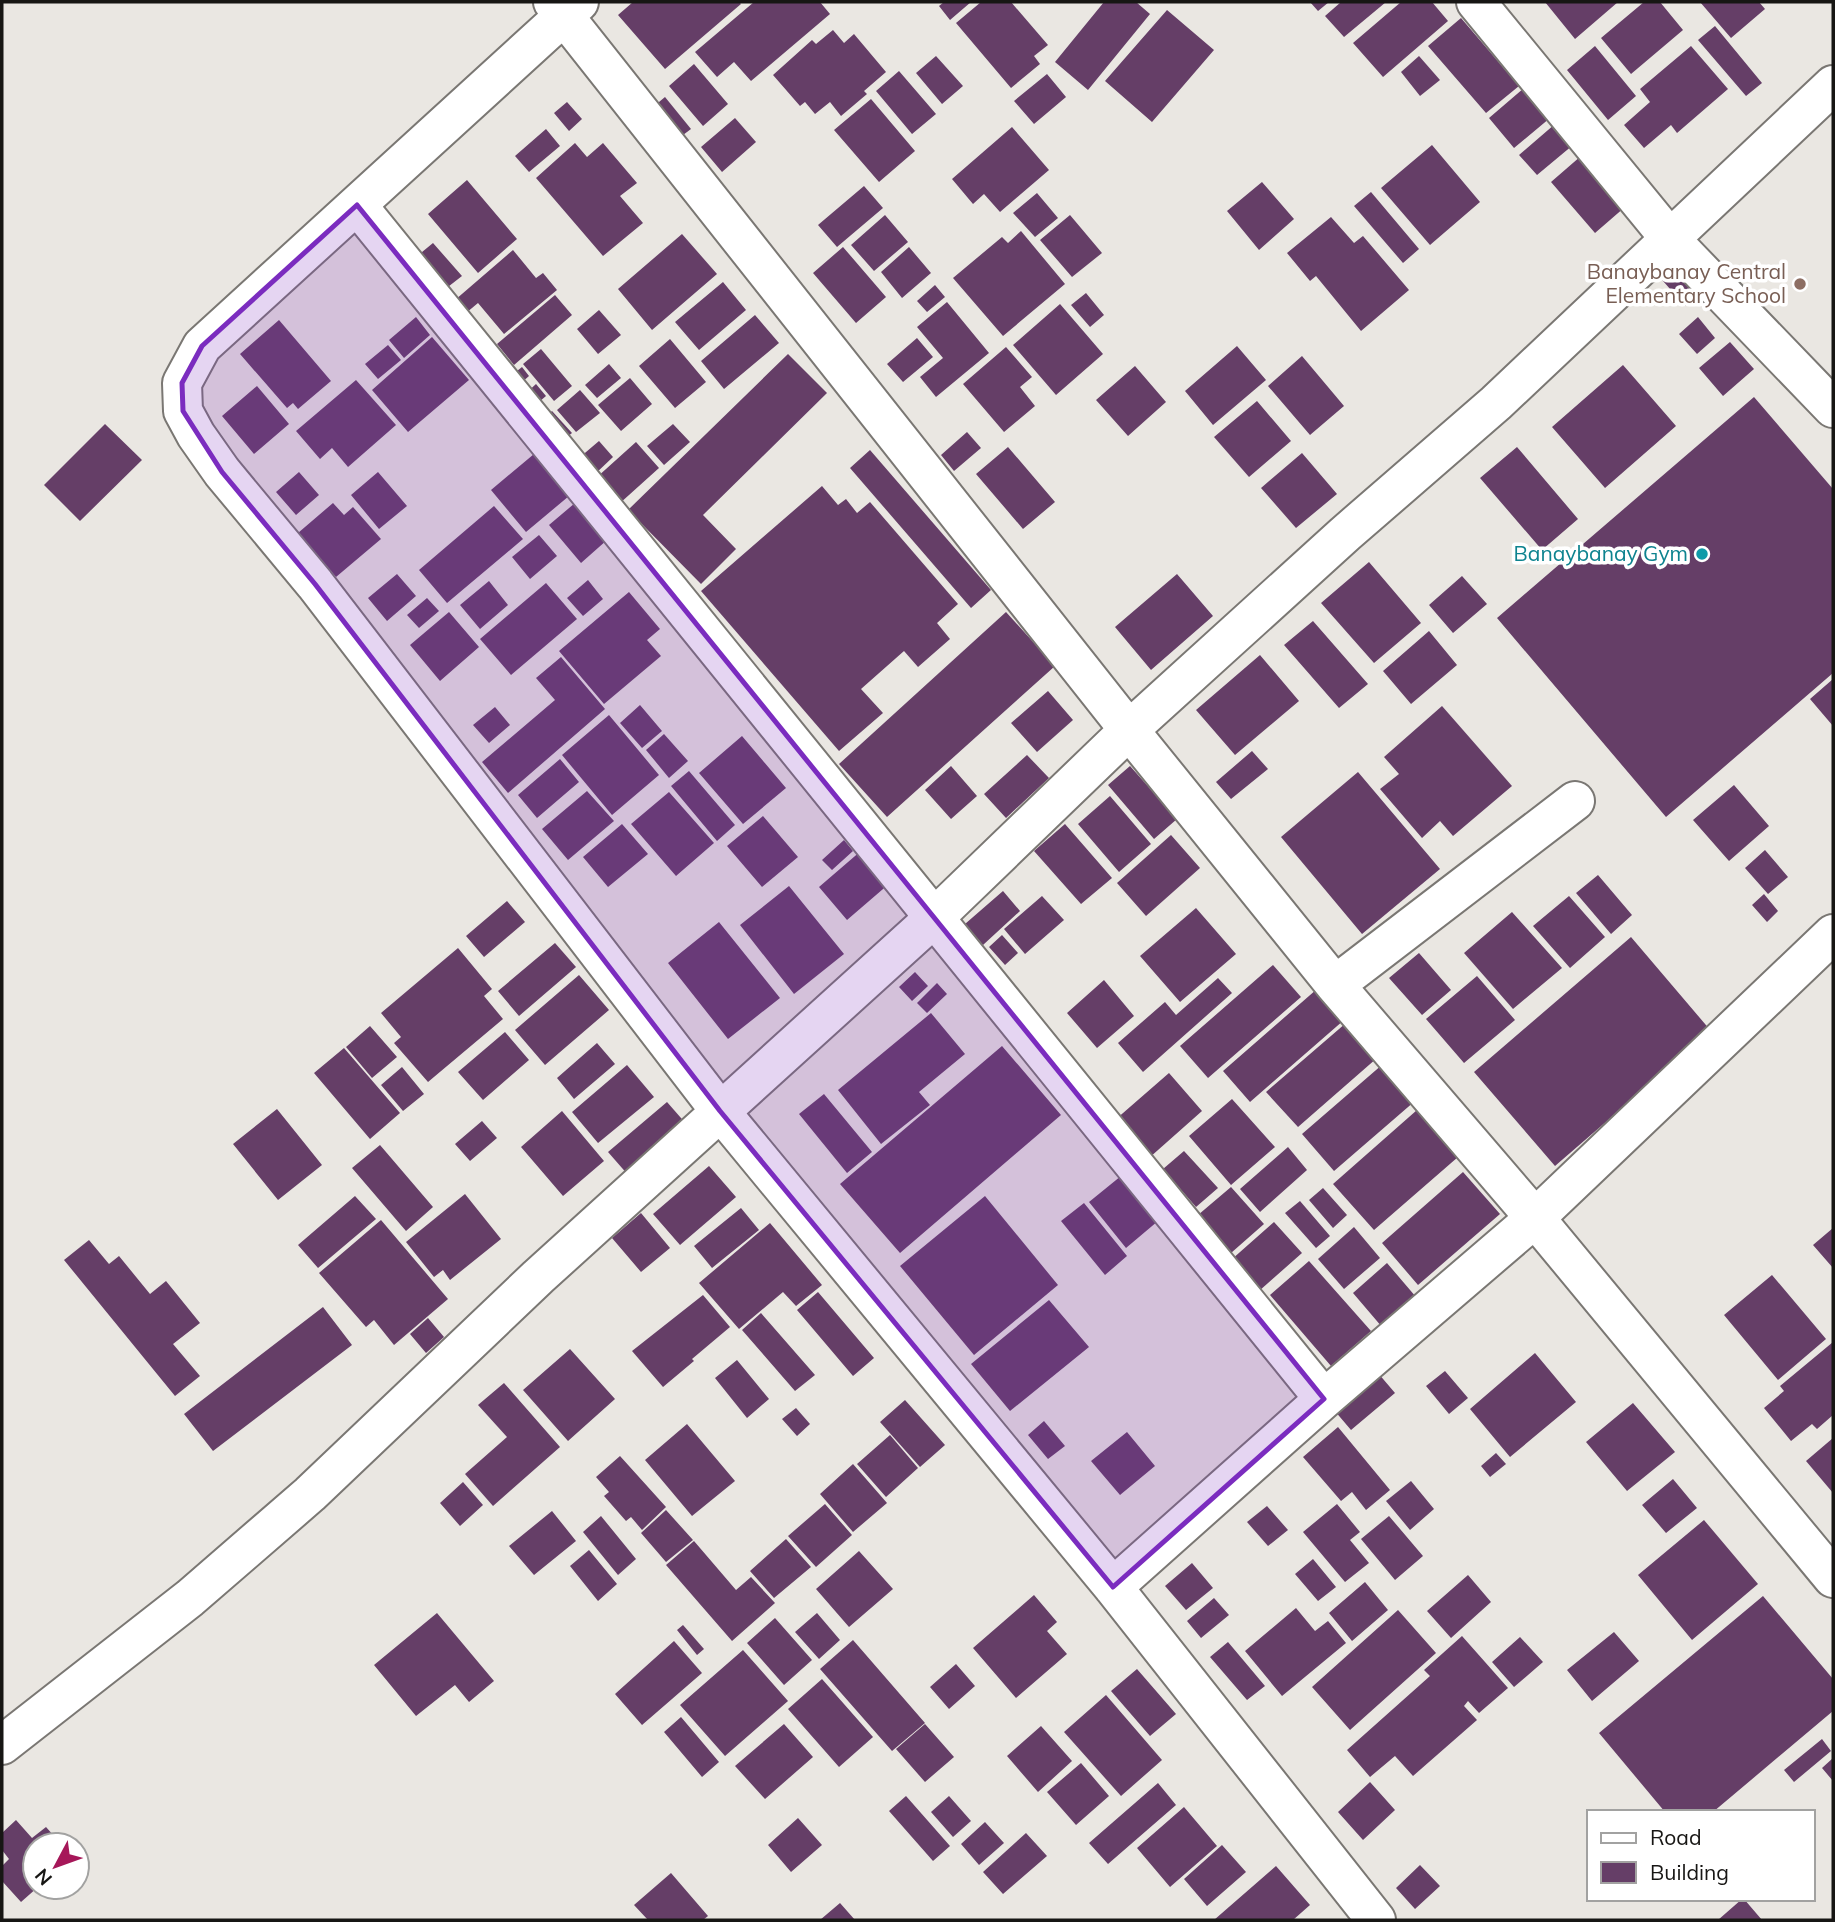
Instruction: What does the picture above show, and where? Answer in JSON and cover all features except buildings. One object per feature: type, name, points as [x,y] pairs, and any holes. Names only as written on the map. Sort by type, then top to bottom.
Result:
[{"type":"street","points":[[1476,2],[1671,240],[1833,408]]},
{"type":"street","points":[[1376,1920],[1113,1587],[720,1111],[315,584],[222,472],[183,411],[182,383],[202,346],[356,205],[565,6],[1129,730],[1335,985],[1535,1218],[1833,1578]]},
{"type":"street","points":[[2,1745],[190,1598],[310,1494],[538,1276],[935,917],[1129,730],[1345,534],[1496,403],[1833,85]]},
{"type":"street","points":[[356,205],[1324,1399]]},
{"type":"street","points":[[1335,985],[1575,801]]},
{"type":"street","points":[[1113,1587],[1324,1399],[1535,1218],[1833,934]]},
{"type":"highlighted area","points":[[357,205],[1324,1399],[1113,1587],[720,1111],[315,584],[222,472],[183,411],[182,383],[202,346]]},
{"type":"place","name":"Banaybanay Central Elementary School","points":[[1800,284]]},
{"type":"place","name":"Banaybanay Gym","points":[[1702,554]]}]
